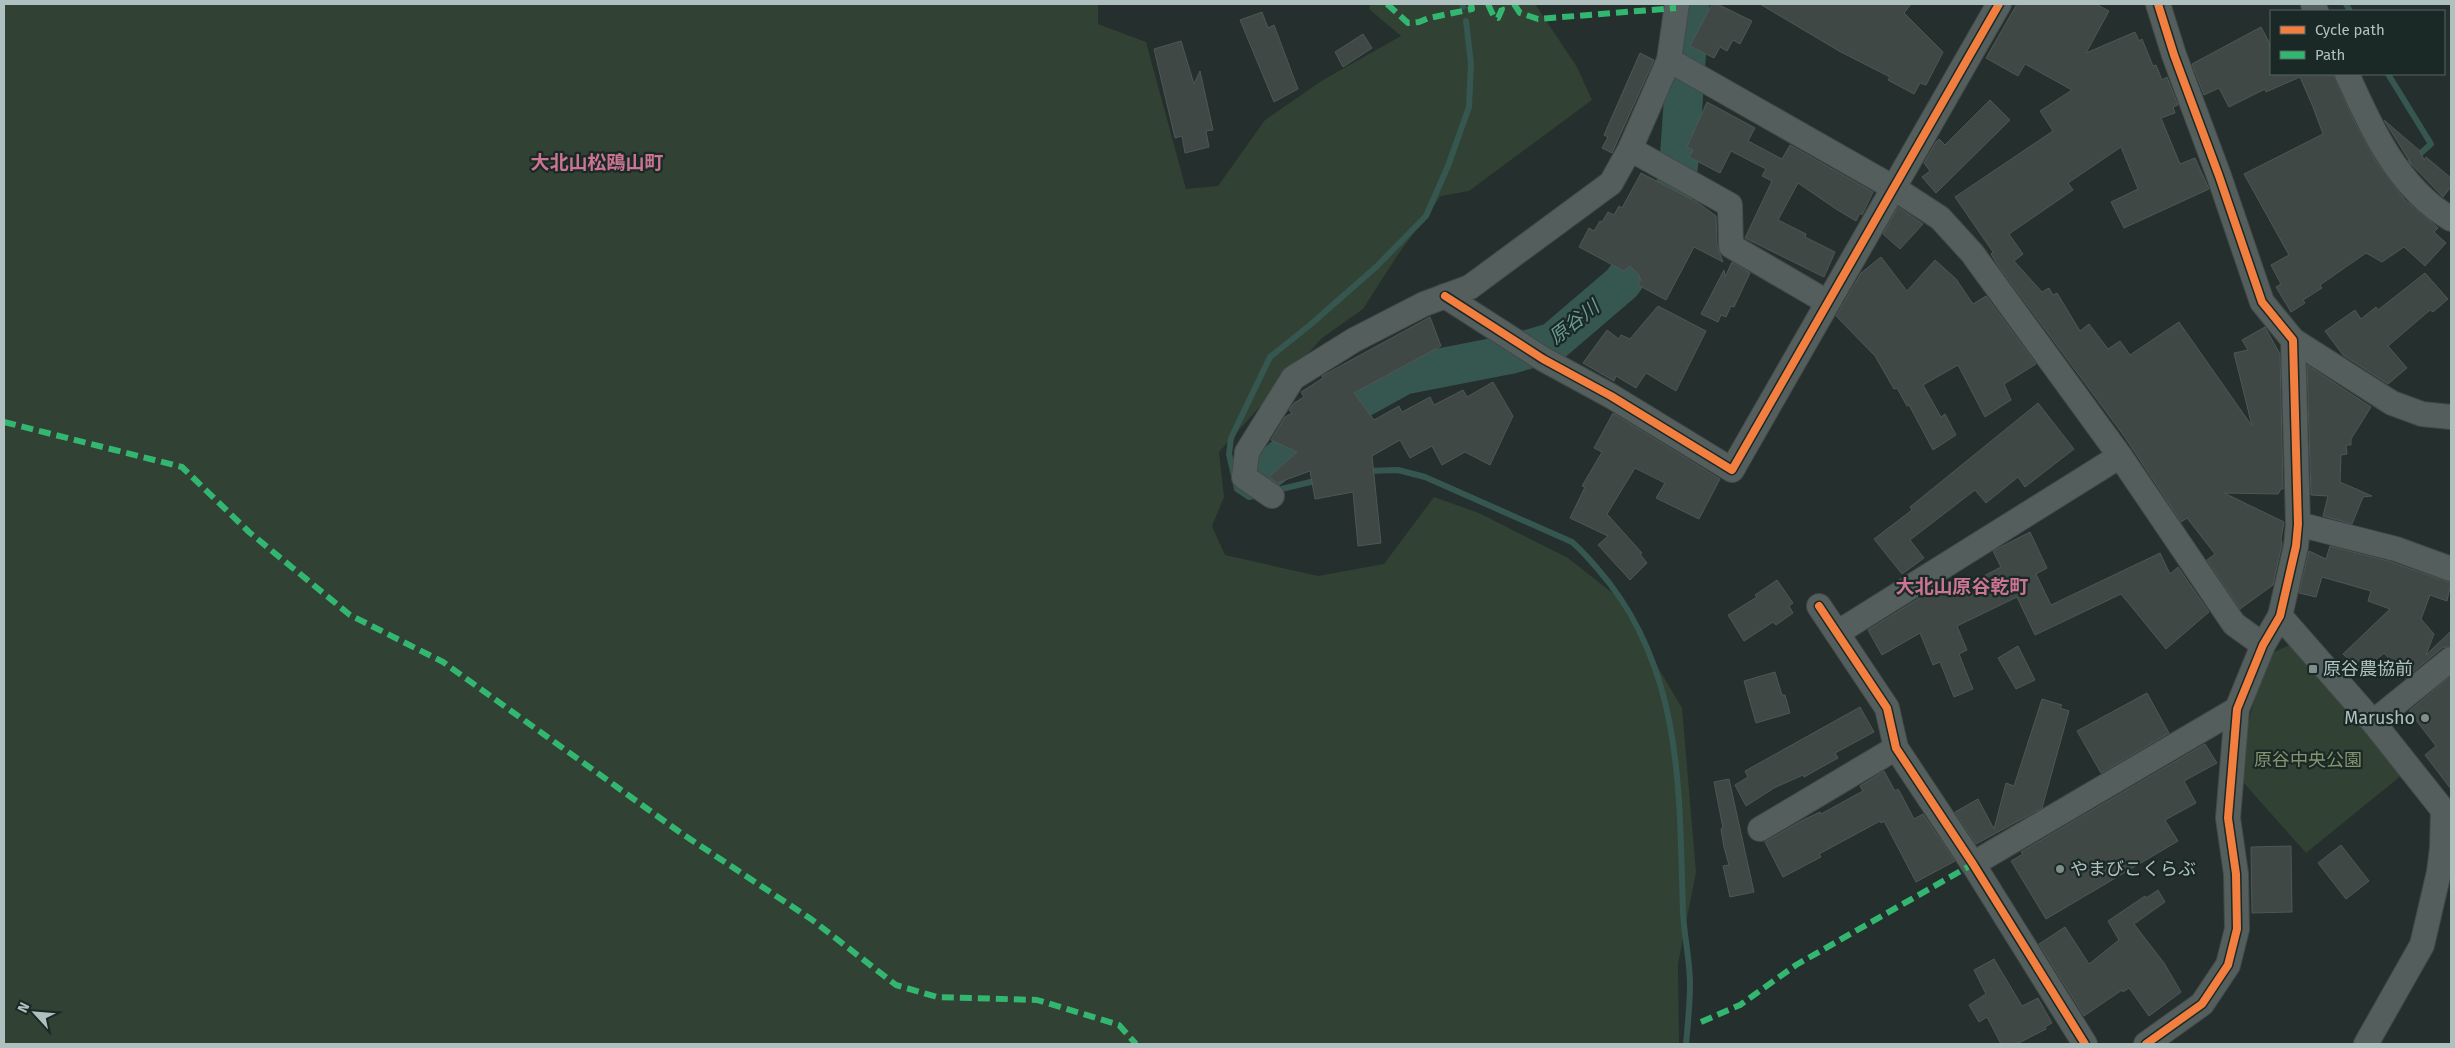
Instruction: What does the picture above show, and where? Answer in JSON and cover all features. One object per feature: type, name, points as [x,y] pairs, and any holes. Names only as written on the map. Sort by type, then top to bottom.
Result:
[{"type":"street","points":[[1272,496],[1244,477],[1247,452],[1293,378],[1354,340],[1424,304],[1470,287],[1611,183],[1630,149],[1670,60],[1677,4]]},
{"type":"street","points":[[1446,296],[1543,359],[1611,396],[1732,470],[1999,4]]},
{"type":"street","points":[[2158,4],[2174,56],[2220,176],[2262,302],[2293,340],[2392,403],[2422,414],[2451,417]]},
{"type":"street","points":[[1670,60],[1894,188],[1940,218],[1972,252],[2120,456],[2234,624],[2262,645]]},
{"type":"street","points":[[2347,75],[2376,133],[2401,176],[2440,212],[2451,219]]},
{"type":"street","points":[[1630,149],[1730,205],[1730,246],[1827,302]]},
{"type":"street","points":[[2146,1044],[2202,1004],[2228,966],[2237,929],[2236,874],[2228,818],[2237,709],[2262,645],[2280,616],[2296,546],[2298,524],[2293,340]]},
{"type":"street","points":[[1837,633],[2120,456]]},
{"type":"street","points":[[2298,524],[2396,549],[2451,569]]},
{"type":"street","points":[[1819,606],[1887,708],[1896,748],[1973,864],[2085,1044]]},
{"type":"street","points":[[2280,616],[2373,722],[2443,810],[2439,872],[2422,945],[2366,1044]]},
{"type":"street","points":[[2373,722],[2451,659]]},
{"type":"street","points":[[1973,864],[2237,709]]},
{"type":"street","points":[[1760,829],[1896,748]]},
{"type":"green space","points":[[4,4],[1098,4],[1098,24],[1146,42],[1186,189],[1218,186],[1265,120],[1323,80],[1401,36],[1369,9],[1370,4],[1535,4],[1577,67],[1592,100],[1469,191],[1441,196],[1397,256],[1363,309],[1322,338],[1219,452],[1224,497],[1212,526],[1225,555],[1318,576],[1384,564],[1434,497],[1479,513],[1568,558],[1615,595],[1682,708],[1696,872],[1678,964],[1679,1044],[4,1044]]},
{"type":"green space","name":"原谷中央公園","points":[[2292,644],[2402,775],[2306,853],[2242,781],[2243,747],[2251,712],[2266,663],[2274,652]]},
{"type":"building","points":[[1712,4],[1717,4],[1752,21],[1740,44],[1733,40],[1727,51],[1720,47],[1714,58],[1690,46]]},
{"type":"building","points":[[1760,4],[1911,4],[1904,13],[1943,52],[1926,85],[1920,83],[1914,94],[1888,80],[1890,77],[1839,51]]},
{"type":"building","points":[[2017,4],[2096,4],[2109,11],[2086,53],[2135,32],[2139,41],[2142,39],[2153,66],[2156,65],[2162,80],[2167,77],[2178,105],[2173,107],[2175,113],[2161,118],[2180,164],[2195,158],[2209,189],[2124,228],[2111,202],[2138,189],[2121,147],[2068,183],[2073,190],[2009,234],[2023,254],[2014,261],[2042,292],[2049,288],[2053,295],[2057,293],[2080,331],[2089,324],[2108,349],[2120,341],[2130,355],[2179,322],[2252,426],[2234,353],[2248,350],[2242,340],[2265,327],[2280,354],[2283,489],[2278,494],[2224,493],[2284,522],[2282,544],[2273,585],[2240,609],[2207,560],[2215,554],[2187,518],[2181,522],[2124,436],[1999,267],[1991,254],[1993,252],[1955,197],[2053,131],[2040,111],[2072,90],[2025,64],[2018,76],[1986,58]]},
{"type":"building","points":[[1262,12],[1268,28],[1274,25],[1298,89],[1274,102],[1240,20]]},
{"type":"building","points":[[2261,27],[2270,44],[2270,75],[2333,75],[2354,121],[2377,163],[2405,200],[2438,228],[2434,232],[2446,243],[2425,266],[2404,247],[2382,262],[2366,253],[2320,285],[2322,288],[2303,300],[2305,303],[2291,312],[2276,287],[2281,284],[2271,265],[2289,255],[2244,174],[2323,134],[2313,107],[2300,77],[2266,92],[2265,89],[2229,107],[2219,88],[2204,95],[2192,64]]},
{"type":"building","points":[[1363,34],[1372,48],[1343,67],[1335,52]]},
{"type":"building","points":[[1181,41],[1194,84],[1200,71],[1213,130],[1206,131],[1209,147],[1185,153],[1182,136],[1175,138],[1154,49]]},
{"type":"building","points":[[1640,53],[1654,60],[1612,153],[1602,148],[1608,137],[1604,135]]},
{"type":"building","points":[[1990,100],[2010,120],[1936,193],[1922,177],[1930,171],[1924,163],[1936,142],[1939,139],[1945,145]]},
{"type":"building","points":[[1707,102],[1755,128],[1748,141],[1782,159],[1790,145],[1873,192],[1862,215],[1860,213],[1856,221],[1798,183],[1778,220],[1806,234],[1805,237],[1835,252],[1824,277],[1745,238],[1772,181],[1762,176],[1766,169],[1731,151],[1720,173],[1689,157],[1693,150],[1687,147]]},
{"type":"building","points":[[2384,120],[2420,151],[2424,160],[2426,157],[2451,178],[2451,187],[2443,197],[2412,165]]},
{"type":"building","points":[[1641,173],[1697,202],[1716,216],[1717,246],[1723,262],[1694,247],[1666,300],[1638,285],[1641,279],[1638,278],[1640,276],[1630,266],[1624,271],[1579,247],[1589,228],[1594,231],[1608,212],[1614,215],[1619,206],[1622,208]]},
{"type":"building","points":[[1898,207],[1923,224],[1900,249],[1883,234]]},
{"type":"building","points":[[1881,257],[1907,291],[1935,260],[1956,279],[1973,304],[1986,296],[2036,364],[2004,384],[2011,400],[1985,417],[1958,365],[1923,385],[1941,417],[1945,414],[1956,435],[1933,450],[1909,405],[1907,406],[1897,388],[1894,389],[1875,356],[1836,316],[1861,273]]},
{"type":"building","points":[[1732,262],[1750,273],[1734,307],[1731,306],[1726,317],[1721,315],[1718,322],[1701,314],[1724,270],[1725,277]]},
{"type":"building","points":[[2425,273],[2448,299],[2433,312],[2430,310],[2388,346],[2407,368],[2388,384],[2343,355],[2325,331],[2355,310],[2361,319],[2376,307],[2378,310]]},
{"type":"building","points":[[1658,306],[1706,331],[1676,391],[1646,373],[1636,388],[1616,376],[1614,381],[1583,363],[1607,330],[1619,339],[1621,335],[1630,339]]},
{"type":"building","points":[[1430,317],[1441,346],[1354,393],[1374,420],[1399,406],[1402,412],[1430,397],[1434,405],[1463,390],[1467,397],[1493,382],[1513,416],[1490,465],[1465,452],[1442,465],[1432,446],[1410,458],[1400,440],[1372,456],[1381,543],[1358,546],[1353,492],[1315,499],[1310,471],[1277,483],[1269,477],[1297,452],[1271,440],[1285,417],[1292,413],[1289,410],[1294,403],[1304,397],[1301,392],[1323,378],[1322,376]]},
{"type":"building","points":[[2307,365],[2371,407],[2351,439],[2351,445],[2346,445],[2347,454],[2341,455],[2340,482],[2372,496],[2363,497],[2352,524],[2323,516],[2328,496],[2311,495]]},
{"type":"building","points":[[2038,403],[2074,449],[2025,487],[2018,477],[1986,503],[1975,490],[1910,540],[1924,558],[1902,574],[1874,539],[1912,510],[1910,507]]},
{"type":"building","points":[[1613,413],[1720,479],[1699,519],[1656,498],[1665,483],[1635,468],[1607,514],[1642,553],[1640,554],[1647,563],[1630,580],[1598,545],[1608,536],[1570,518],[1585,487],[1582,486],[1602,452],[1594,448]]},
{"type":"building","points":[[2030,532],[2047,568],[2036,574],[2051,605],[2160,553],[2170,574],[2178,567],[2209,612],[2166,649],[2121,594],[2035,635],[2017,597],[1957,626],[1967,650],[1959,654],[1973,689],[1954,697],[1940,662],[1933,665],[1920,633],[1882,655],[1868,630],[1921,597],[1947,584],[1951,593],[2001,567],[1993,551]]},
{"type":"building","points":[[2330,546],[2388,561],[2451,583],[2447,601],[2430,595],[2421,619],[2434,634],[2426,655],[2451,631],[2451,646],[2442,648],[2406,678],[2384,653],[2362,673],[2343,654],[2390,609],[2368,601],[2371,591],[2322,577],[2316,597],[2299,593],[2309,551],[2326,559]]},
{"type":"building","points":[[1777,580],[1793,603],[1789,606],[1793,613],[1776,625],[1773,622],[1744,641],[1728,615],[1757,597],[1755,595]]},
{"type":"building","points":[[2018,646],[2035,680],[2016,689],[1998,658]]},
{"type":"building","points":[[1775,672],[1790,713],[1756,723],[1744,681]]},
{"type":"building","points":[[2451,676],[2451,789],[2425,755],[2436,746],[2409,711]]},
{"type":"building","points":[[2147,693],[2169,733],[2101,773],[2077,731]]},
{"type":"building","points":[[2042,699],[2062,705],[2060,708],[2069,711],[2042,808],[1976,844],[1955,812],[1978,799],[1994,829],[2006,783],[2014,786]]},
{"type":"building","points":[[1860,707],[1874,732],[1835,753],[1838,758],[1804,777],[1803,775],[1774,788],[1746,806],[1735,785],[1748,777],[1745,771]]},
{"type":"building","points":[[2205,744],[2217,763],[2184,781],[2196,803],[2165,820],[2178,841],[2046,919],[2011,861],[2023,854],[2021,852]]},
{"type":"building","points":[[1884,771],[1895,791],[1898,789],[1914,819],[1923,814],[1955,861],[1916,882],[1884,821],[1881,823],[1880,821],[1819,854],[1821,857],[1783,877],[1765,842],[1801,821],[1820,812],[1821,814],[1863,791],[1860,786]]},
{"type":"building","points":[[1729,779],[1754,892],[1730,897],[1723,866],[1729,865],[1724,847],[1721,829],[1723,828],[1714,782]]},
{"type":"building","points":[[2341,845],[2369,881],[2346,899],[2318,863]]},
{"type":"building","points":[[2291,846],[2292,912],[2252,913],[2251,847]]},
{"type":"building","points":[[2158,890],[2165,902],[2134,924],[2164,963],[2181,992],[2149,1016],[2129,988],[2123,992],[2122,990],[2084,1016],[2039,944],[2065,927],[2089,964],[2119,940],[2108,921],[2145,896],[2146,898]]},
{"type":"building","points":[[1994,959],[2022,1006],[2038,998],[2052,1023],[2045,1027],[2046,1029],[2017,1044],[2001,1044],[1987,1017],[1979,1022],[1969,1005],[1986,994],[1974,970]]},
{"type":"waterway","name":"原谷川","points":[[1262,475],[1339,411],[1404,375],[1512,354],[1553,342],[1622,283],[1637,262],[1675,190],[1679,162],[1690,4]]},
{"type":"waterway","points":[[2346,4],[2349,10]]},
{"type":"waterway","points":[[1258,495],[1249,497],[1237,489],[1229,454],[1231,438],[1270,357],[1376,267],[1426,216],[1448,166],[1469,107],[1471,64],[1466,21]]},
{"type":"waterway","points":[[2389,75],[2431,144],[2404,168]]},
{"type":"waterway","points":[[1366,471],[1398,470],[1425,477],[1572,542],[1610,584],[1634,621],[1652,660],[1665,700],[1673,741],[1678,783],[1684,921],[1690,975],[1686,1044]]},
{"type":"waterway","points":[[1273,491],[1319,480]]},
{"type":"marked path","points":[[1387,4],[1408,23],[1472,9],[1471,4]]},
{"type":"marked path","points":[[1488,4],[1494,17],[1498,18],[1502,9],[1500,4]]},
{"type":"marked path","points":[[1514,4],[1520,13],[1538,19],[1676,8]]},
{"type":"marked path","points":[[4,422],[182,467],[249,532],[350,615],[443,662],[681,833],[811,919],[896,985],[937,997],[1037,1000],[1119,1025],[1136,1044]]},
{"type":"marked path","points":[[1701,1022],[1740,1005],[1796,965],[1973,864]]},
{"type":"cycle path","points":[[1445,296],[1543,359],[1611,396],[1732,470],[1999,4]]},
{"type":"cycle path","points":[[2146,1044],[2202,1004],[2228,965],[2237,929],[2236,874],[2228,818],[2237,709],[2263,645],[2280,616],[2296,546],[2298,524],[2293,340],[2262,302],[2219,176],[2174,55],[2158,4]]},
{"type":"cycle path","points":[[1819,606],[1887,708],[1896,748],[1973,864],[2085,1044]]},
{"type":"place","name":"原谷農協前","points":[[2313,669]]},
{"type":"place","name":"Marusho","points":[[2425,718]]},
{"type":"place","name":"やまびこくらぶ","points":[[2060,869]]},
{"type":"district","name":"大北山松鴎山町","points":[[597,162]]},
{"type":"district","name":"大北山原谷乾町","points":[[1962,586]]}]
